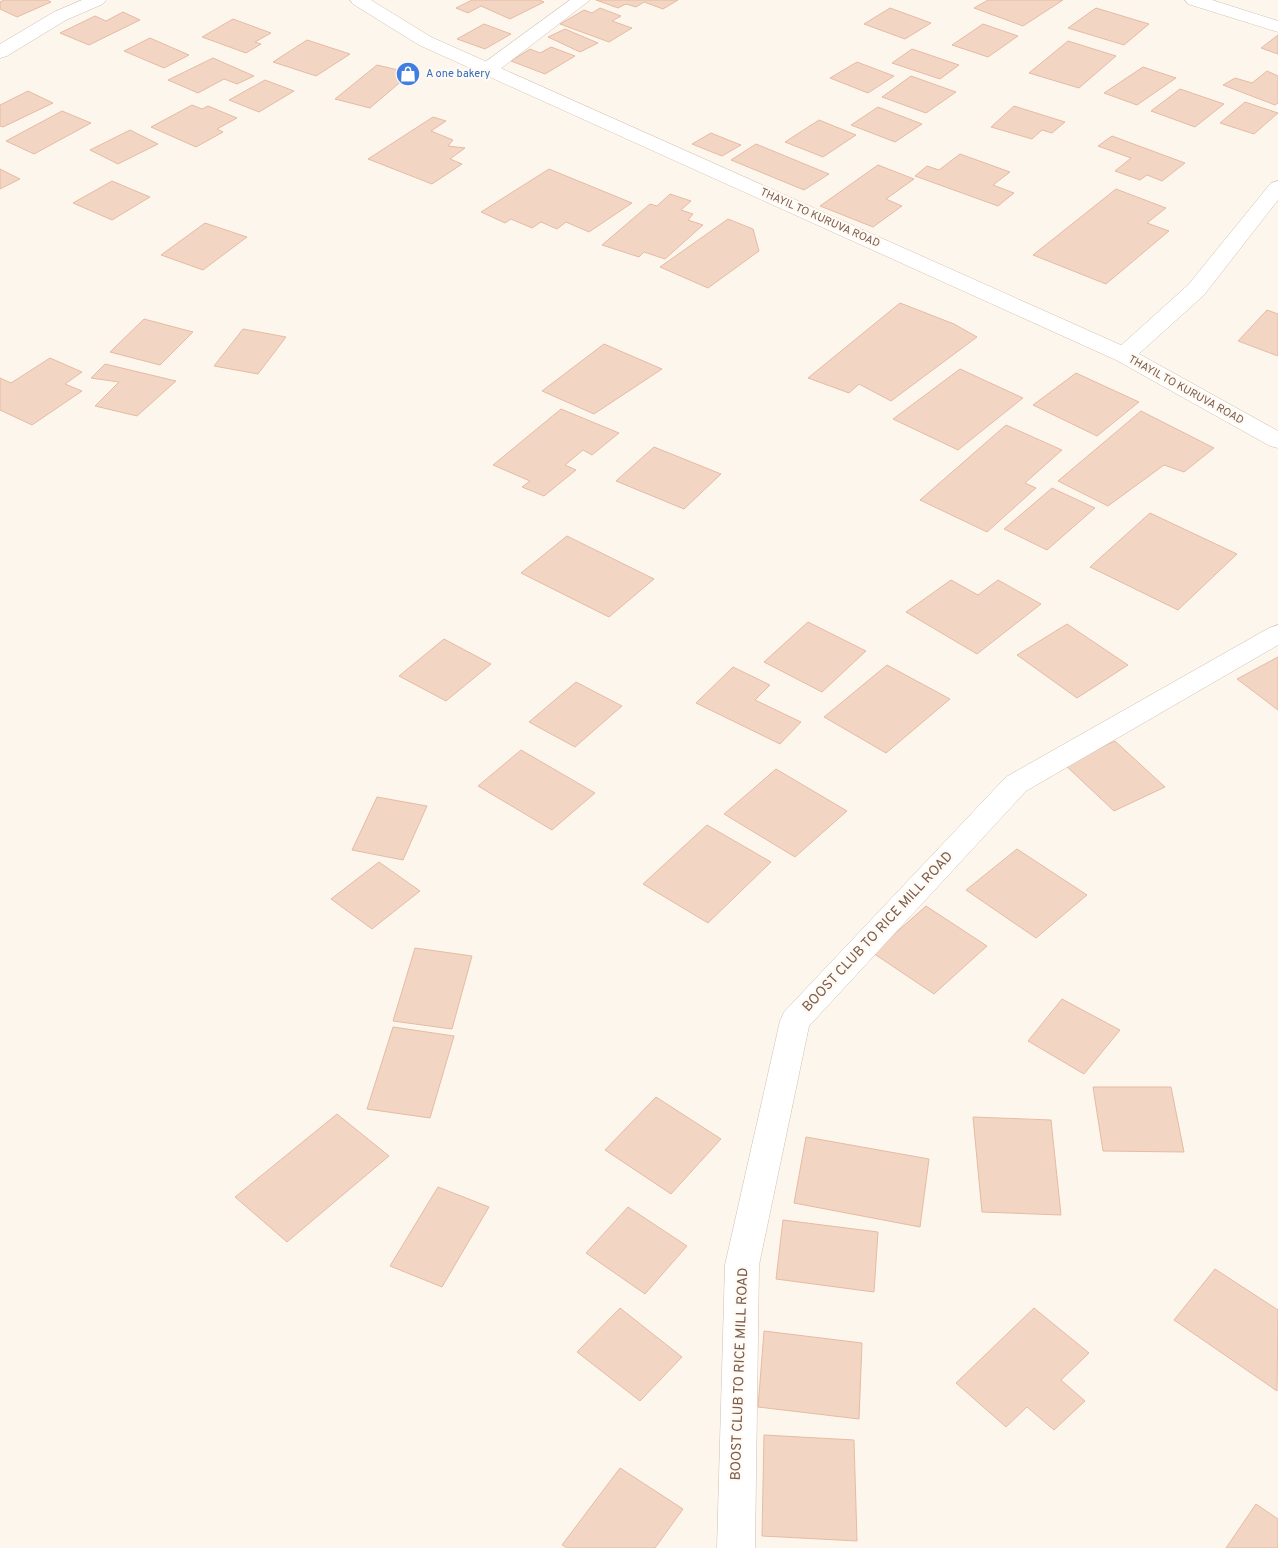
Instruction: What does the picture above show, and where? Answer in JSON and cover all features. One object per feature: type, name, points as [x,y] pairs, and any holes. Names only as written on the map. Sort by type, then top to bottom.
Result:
[{"type":"street","points":[[0,52],[60,16],[97,0]]},
{"type":"street","name":"THAYIL TO KURUVA ROAD","points":[[359,0],[425,41],[1124,355],[1278,441]]},
{"type":"street","points":[[488,69],[581,0]]},
{"type":"street","points":[[1194,0],[1278,27]]},
{"type":"street","points":[[1124,355],[1196,290],[1278,187]]},
{"type":"street","name":"BOOST CLUB TO RICE MILL ROAD","points":[[736,1548],[742,1265],[795,1021],[1016,784],[1278,634]]},
{"type":"building","points":[[4,0],[47,0],[51,2],[17,17],[0,9],[0,2]]},
{"type":"building","points":[[472,0],[539,0],[544,2],[510,19],[481,6],[468,13],[456,8]]},
{"type":"building","points":[[596,0],[678,0],[663,9],[644,2],[636,7],[626,4],[618,8]]},
{"type":"building","points":[[988,0],[1063,0],[1023,26],[974,8]]},
{"type":"building","points":[[600,8],[621,16],[612,21],[632,28],[609,42],[560,24],[584,10],[592,13]]},
{"type":"building","points":[[890,8],[931,23],[905,39],[864,24]]},
{"type":"building","points":[[1096,8],[1149,24],[1124,45],[1068,28]]},
{"type":"building","points":[[123,12],[140,20],[89,45],[60,33],[95,16],[106,21]]},
{"type":"building","points":[[233,19],[271,33],[255,42],[261,44],[246,53],[202,37]]},
{"type":"building","points":[[484,24],[511,34],[485,49],[457,39]]},
{"type":"building","points":[[983,24],[1018,36],[988,57],[952,45]]},
{"type":"building","points":[[565,29],[598,43],[580,52],[548,37]]},
{"type":"building","points":[[1278,35],[1278,54],[1261,48]]},
{"type":"building","points":[[150,38],[189,55],[164,68],[124,51]]},
{"type":"building","points":[[307,40],[350,54],[316,76],[273,62]]},
{"type":"building","points":[[1068,41],[1116,56],[1079,88],[1029,73]]},
{"type":"building","points":[[551,47],[575,56],[545,74],[511,61],[530,49],[540,53]]},
{"type":"building","points":[[912,49],[959,65],[940,79],[892,63]]},
{"type":"building","points":[[213,58],[254,76],[237,84],[224,79],[198,93],[168,80]]},
{"type":"building","points":[[857,62],[894,76],[868,93],[830,78]]},
{"type":"building","points":[[377,65],[411,73],[370,108],[335,99]]},
{"type":"building","points":[[1143,67],[1176,78],[1137,105],[1104,93]]},
{"type":"building","points":[[1267,71],[1278,76],[1278,103],[1275,105],[1223,85],[1235,78],[1252,83]]},
{"type":"building","points":[[911,76],[956,92],[926,113],[882,97]]},
{"type":"building","points":[[265,80],[294,91],[259,112],[229,100]]},
{"type":"building","points":[[1180,89],[1224,104],[1195,127],[1151,111]]},
{"type":"building","points":[[28,91],[53,103],[3,127],[0,126],[0,105]]},
{"type":"building","points":[[1245,102],[1278,113],[1254,134],[1220,123]]},
{"type":"building","points":[[192,105],[202,109],[208,106],[237,118],[217,129],[223,132],[196,147],[151,127]]},
{"type":"building","points":[[1014,106],[1065,122],[1052,133],[1042,130],[1032,139],[991,127]]},
{"type":"building","points":[[878,107],[922,124],[895,142],[851,125]]},
{"type":"building","points":[[62,111],[91,123],[34,154],[6,141]]},
{"type":"building","points":[[433,117],[446,121],[431,131],[453,140],[448,146],[465,148],[450,159],[462,164],[432,184],[368,159]]},
{"type":"building","points":[[819,120],[856,135],[823,157],[785,142]]},
{"type":"building","points":[[130,130],[158,144],[118,164],[90,150]]},
{"type":"building","points":[[711,133],[741,145],[722,156],[692,144]]},
{"type":"building","points":[[1112,136],[1185,163],[1162,181],[1147,175],[1140,180],[1115,171],[1131,158],[1098,146]]},
{"type":"building","points":[[756,144],[829,174],[804,190],[731,160]]},
{"type":"building","points":[[960,154],[1010,172],[993,185],[1014,193],[998,206],[915,176],[927,166],[939,170]]},
{"type":"building","points":[[878,165],[914,179],[886,199],[902,206],[873,227],[820,206]]},
{"type":"building","points":[[0,169],[20,179],[0,189]]},
{"type":"building","points":[[549,169],[632,203],[589,232],[566,222],[557,229],[541,222],[532,228],[511,219],[505,223],[481,212]]},
{"type":"building","points":[[112,181],[150,197],[112,220],[73,203]]},
{"type":"building","points":[[1116,189],[1166,208],[1147,223],[1169,231],[1106,284],[1033,255]]},
{"type":"building","points":[[670,194],[691,201],[681,210],[693,214],[688,220],[703,225],[665,259],[644,252],[639,257],[602,245],[650,204],[657,206]]},
{"type":"building","points":[[728,219],[753,229],[759,251],[708,288],[660,267]]},
{"type":"building","points":[[205,223],[247,237],[203,270],[161,255]]},
{"type":"building","points":[[900,303],[954,324],[977,337],[891,401],[859,384],[849,393],[808,378]]},
{"type":"building","points":[[1267,310],[1278,314],[1278,356],[1238,341]]},
{"type":"building","points":[[144,319],[193,332],[160,365],[110,352]]},
{"type":"building","points":[[243,329],[286,337],[258,374],[214,366]]},
{"type":"building","points":[[604,344],[662,369],[594,414],[542,391]]},
{"type":"building","points":[[50,358],[82,372],[65,384],[82,391],[32,425],[0,410],[0,378],[11,383]]},
{"type":"building","points":[[105,364],[176,381],[137,416],[95,406],[119,382],[91,378]]},
{"type":"building","points":[[960,369],[1023,398],[958,450],[893,419]]},
{"type":"building","points":[[1076,373],[1139,402],[1097,436],[1033,405]]},
{"type":"building","points":[[561,409],[619,433],[592,455],[583,450],[565,465],[576,470],[544,496],[522,487],[530,481],[493,465]]},
{"type":"building","points":[[1141,411],[1214,448],[1184,472],[1164,465],[1108,506],[1058,481]]},
{"type":"building","points":[[1006,425],[1062,450],[1025,483],[1036,488],[987,532],[920,500]]},
{"type":"building","points":[[654,447],[721,474],[684,509],[616,481]]},
{"type":"building","points":[[1052,488],[1095,508],[1047,550],[1004,529]]},
{"type":"building","points":[[1150,513],[1237,554],[1178,610],[1090,567]]},
{"type":"building","points":[[567,536],[654,579],[609,617],[521,573]]},
{"type":"building","points":[[951,580],[978,595],[998,580],[1041,604],[977,654],[906,612]]},
{"type":"building","points":[[808,622],[866,651],[822,692],[764,662]]},
{"type":"building","points":[[1067,624],[1128,665],[1077,698],[1017,655]]},
{"type":"building","points":[[444,639],[491,664],[446,701],[399,676]]},
{"type":"building","points":[[1278,657],[1278,710],[1237,679]]},
{"type":"building","points":[[887,665],[950,699],[886,753],[824,717]]},
{"type":"building","points":[[733,667],[770,685],[755,700],[801,722],[780,744],[696,703]]},
{"type":"building","points":[[576,682],[622,706],[575,747],[529,722]]},
{"type":"building","points":[[1115,741],[1165,787],[1114,811],[1064,764]]},
{"type":"building","points":[[521,750],[595,793],[552,830],[478,786]]},
{"type":"building","points":[[776,769],[847,811],[795,857],[724,814]]},
{"type":"building","points":[[377,797],[427,806],[403,860],[352,850]]},
{"type":"building","points":[[707,825],[771,862],[708,923],[643,884]]},
{"type":"building","points":[[1017,849],[1087,895],[1036,938],[966,890]]},
{"type":"building","points":[[379,862],[420,891],[372,929],[331,899]]},
{"type":"building","points":[[926,906],[987,946],[934,994],[873,953]]},
{"type":"building","points":[[415,948],[472,956],[452,1029],[393,1021]]},
{"type":"building","points":[[1062,999],[1120,1030],[1084,1074],[1028,1041]]},
{"type":"building","points":[[393,1027],[454,1036],[430,1118],[367,1109]]},
{"type":"building","points":[[1093,1087],[1171,1087],[1184,1152],[1103,1151]]},
{"type":"building","points":[[656,1097],[721,1139],[671,1194],[605,1150]]},
{"type":"building","points":[[337,1114],[389,1156],[287,1242],[235,1197]]},
{"type":"building","points":[[973,1117],[1051,1120],[1061,1215],[982,1212]]},
{"type":"building","points":[[806,1137],[929,1159],[920,1227],[794,1203]]},
{"type":"building","points":[[438,1187],[489,1207],[442,1287],[390,1266]]},
{"type":"building","points":[[628,1207],[687,1246],[645,1294],[586,1253]]},
{"type":"building","points":[[783,1220],[878,1232],[874,1292],[776,1279]]},
{"type":"building","points":[[1215,1269],[1278,1310],[1277,1391],[1174,1320]]},
{"type":"building","points":[[620,1308],[682,1357],[640,1401],[577,1352]]},
{"type":"building","points":[[1034,1308],[1089,1353],[1061,1380],[1085,1401],[1054,1430],[1027,1407],[1006,1427],[956,1383]]},
{"type":"building","points":[[764,1331],[862,1343],[859,1419],[758,1407]]},
{"type":"building","points":[[764,1435],[854,1440],[857,1541],[762,1536]]},
{"type":"building","points":[[620,1468],[683,1509],[655,1548],[567,1548],[562,1545]]},
{"type":"building","points":[[1256,1504],[1278,1519],[1278,1548],[1226,1548]]},
{"type":"place","name":"A one bakery","points":[[408,74]]}]
